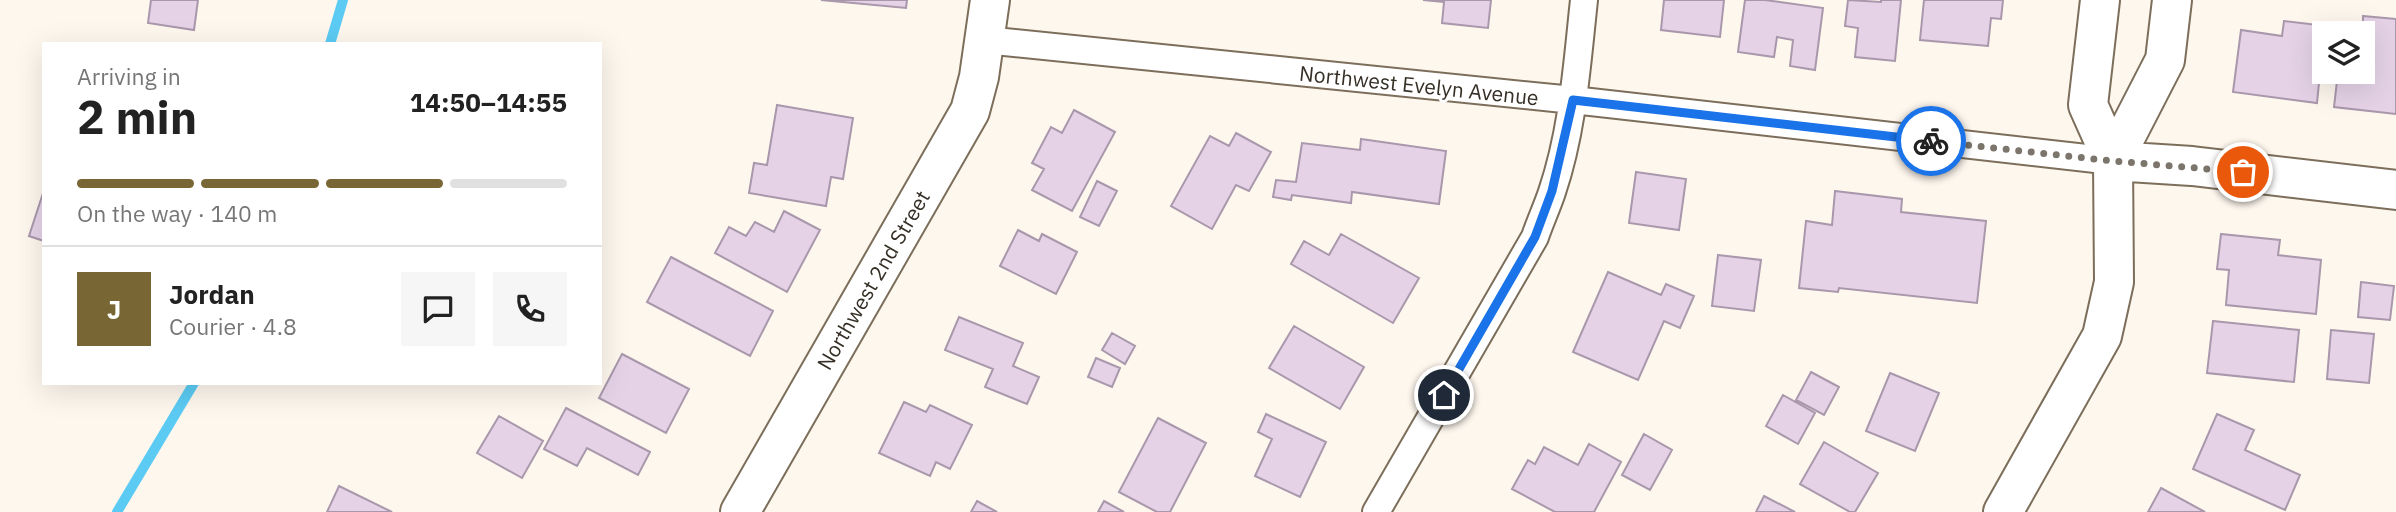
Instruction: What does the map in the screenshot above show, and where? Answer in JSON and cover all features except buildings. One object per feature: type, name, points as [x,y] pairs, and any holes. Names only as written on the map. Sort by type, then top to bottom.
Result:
[{"type":"street","name":"Northwest 2nd Street","points":[[740,512],[970,111],[979,77],[990,0]]},
{"type":"street","points":[[1376,512],[1535,237],[1552,191],[1573,100],[1584,0]]},
{"type":"street","points":[[2003,512],[2102,336],[2113,282],[2113,161],[2088,105],[2100,0]]},
{"type":"street","points":[[2113,161],[2165,60],[2172,0]]},
{"type":"street","name":"Northwest Evelyn Avenue","points":[[985,40],[1573,100],[2396,190]]},
{"type":"waterway","points":[[331,42],[343,0]]},
{"type":"waterway","points":[[117,512],[193,385]]},
{"type":"way so far","points":[[1931,141],[2243,172]]},
{"type":"route","points":[[1444,395],[1535,237],[1561,160],[1573,100],[1931,141]]}]
